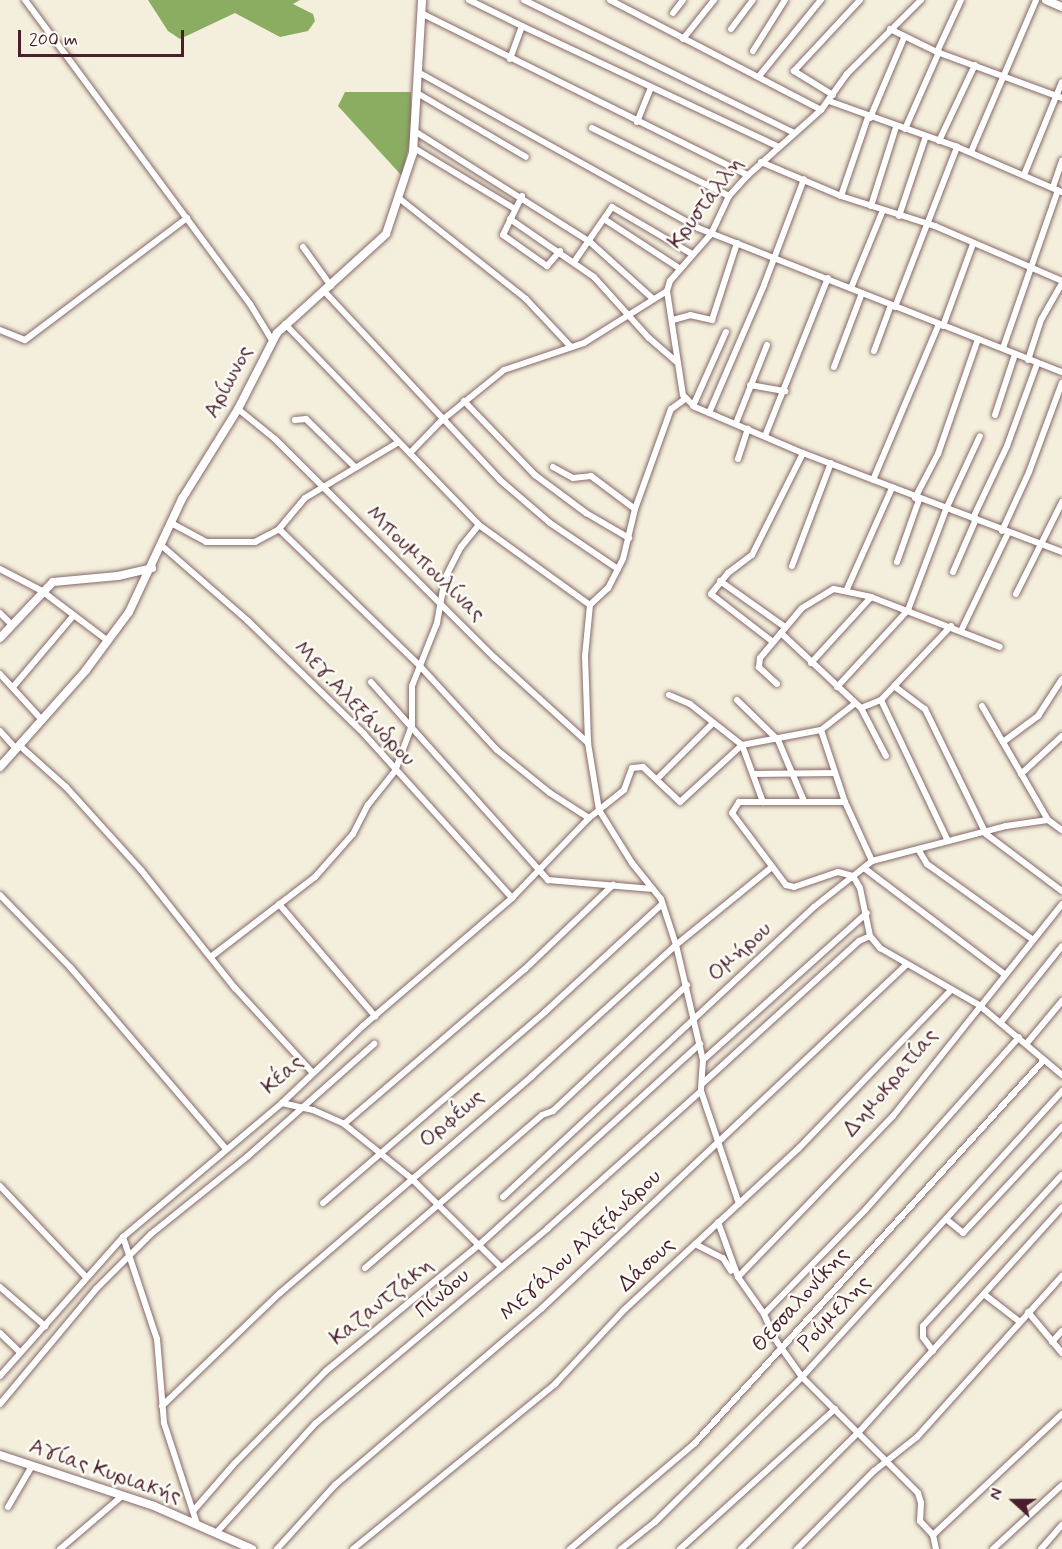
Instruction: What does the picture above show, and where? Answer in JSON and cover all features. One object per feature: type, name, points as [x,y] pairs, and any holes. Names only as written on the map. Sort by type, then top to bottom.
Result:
[{"type":"street","points":[[25,0],[187,218],[272,340]]},
{"type":"street","name":"Αρίωνος","points":[[0,767],[108,641],[152,567],[171,523],[238,409],[272,340],[285,324],[382,239],[400,199],[414,148],[422,0]]},
{"type":"street","points":[[469,0],[778,147]]},
{"type":"street","points":[[524,0],[794,133]]},
{"type":"street","points":[[610,0],[683,39],[760,75],[821,110]]},
{"type":"street","points":[[674,13],[683,0]]},
{"type":"street","points":[[683,39],[714,0]]},
{"type":"street","points":[[731,29],[753,0]]},
{"type":"street","points":[[753,51],[785,0]]},
{"type":"street","points":[[760,75],[821,0]]},
{"type":"street","points":[[860,0],[794,71],[831,98],[869,118],[971,152],[1058,190]]},
{"type":"street","name":"Κρυστάλλη","points":[[667,291],[678,268],[711,234],[729,196],[761,162],[821,110],[847,74],[921,0]]},
{"type":"street","points":[[905,129],[961,0]]},
{"type":"street","points":[[971,152],[1007,76],[1036,0]]},
{"type":"street","points":[[1046,0],[1062,7]]},
{"type":"street","points":[[421,14],[748,175]]},
{"type":"street","points":[[510,59],[522,26]]},
{"type":"street","points":[[890,29],[904,38],[938,52],[998,72],[1059,97]]},
{"type":"street","points":[[841,196],[869,118],[904,38]]},
{"type":"street","points":[[939,141],[975,65]]},
{"type":"street","points":[[998,72],[1011,65]]},
{"type":"street","points":[[418,72],[711,234],[776,257],[893,306],[1003,348],[1037,364],[1062,371]]},
{"type":"street","points":[[1024,175],[1059,97],[1062,82]]},
{"type":"street","points":[[637,122],[651,87]]},
{"type":"street","points":[[417,93],[526,157]]},
{"type":"street","points":[[871,206],[896,127]]},
{"type":"street","points":[[592,128],[729,196]]},
{"type":"street","points":[[416,132],[522,196],[590,242],[652,298]]},
{"type":"street","points":[[899,216],[926,136]]},
{"type":"street","points":[[874,351],[928,224],[957,147]]},
{"type":"street","points":[[414,148],[515,208]]},
{"type":"street","points":[[1003,348],[1058,190],[1062,161]]},
{"type":"street","points":[[761,162],[841,196],[928,224],[1062,282],[1041,320],[1028,360]]},
{"type":"street","points":[[709,412],[776,257],[804,179]]},
{"type":"street","points":[[522,196],[503,235],[545,265],[551,264],[560,251]]},
{"type":"street","points":[[400,199],[526,299],[572,347]]},
{"type":"street","points":[[574,262],[614,208],[692,254]]},
{"type":"street","points":[[851,288],[883,210]]},
{"type":"street","points":[[0,330],[26,340],[187,218]]},
{"type":"street","points":[[510,219],[560,251],[594,277],[628,315],[676,362]]},
{"type":"street","points":[[604,219],[678,268]]},
{"type":"street","points":[[673,320],[690,315],[712,320],[736,243]]},
{"type":"street","points":[[873,480],[941,325],[973,244]]},
{"type":"street","points":[[303,248],[327,288],[441,421],[524,503],[618,569]]},
{"type":"street","points":[[765,436],[785,391],[828,278]]},
{"type":"street","points":[[410,453],[464,401],[513,365],[572,347],[667,291],[673,320],[676,362],[685,399],[693,406],[917,499],[947,507],[1005,532],[1062,552]]},
{"type":"street","points":[[834,367],[862,293]]},
{"type":"street","points":[[285,324],[479,525],[590,605]]},
{"type":"street","points":[[693,406],[726,332]]},
{"type":"street","points":[[897,562],[917,499],[938,454],[978,339]]},
{"type":"street","points":[[736,423],[767,345]]},
{"type":"street","points":[[995,415],[1015,354]]},
{"type":"street","points":[[953,572],[1007,446],[1037,364]]},
{"type":"street","points":[[961,631],[1005,532],[1062,383]]},
{"type":"street","points":[[750,385],[785,391]]},
{"type":"street","points":[[685,399],[671,409],[635,509],[629,538],[618,569],[608,588],[590,605],[585,656],[588,743],[599,810],[632,863],[654,889],[662,904],[676,945],[695,1017],[703,1060],[702,1087],[717,1147],[739,1204]]},
{"type":"street","points":[[464,401],[535,475],[586,513],[629,538]]},
{"type":"street","name":"Μπουμπουλίνας","points":[[238,409],[275,440],[439,599],[495,658],[588,743]]},
{"type":"street","points":[[295,420],[306,419],[355,467]]},
{"type":"street","points":[[738,459],[748,429]]},
{"type":"street","points":[[837,687],[908,610],[947,507],[980,436]]},
{"type":"street","points":[[171,523],[199,540],[232,544],[255,542],[279,529],[305,498],[399,442]]},
{"type":"street","points":[[773,642],[714,600],[711,594],[720,581],[752,555],[803,453]]},
{"type":"street","points":[[792,566],[831,463]]},
{"type":"street","points":[[553,467],[573,478],[591,476],[635,509]]},
{"type":"street","points":[[847,589],[892,488]]},
{"type":"street","points":[[1016,594],[1044,545],[1062,502]]},
{"type":"street","points":[[212,956],[279,904],[297,893],[337,855],[396,771],[412,725],[412,686],[436,623],[439,599],[453,562],[479,525]]},
{"type":"street","points":[[279,529],[420,665],[497,750],[550,793],[589,818]]},
{"type":"street","name":"Μεγ.Αλεξάνδρου","points":[[161,545],[329,700],[512,898]]},
{"type":"street","points":[[0,638],[42,591],[66,578],[111,577],[152,567]]},
{"type":"street","points":[[0,569],[42,591],[108,641]]},
{"type":"street","points":[[720,581],[783,630],[810,663],[853,705],[861,708],[886,756]]},
{"type":"street","points":[[777,684],[758,665],[773,642],[817,596],[847,589],[951,626],[1000,647]]},
{"type":"street","points":[[810,663],[871,597]]},
{"type":"street","points":[[0,614],[11,624]]},
{"type":"street","points":[[13,687],[74,615]]},
{"type":"street","points":[[861,708],[881,700],[951,626]]},
{"type":"street","points":[[0,674],[42,720]]},
{"type":"street","points":[[1004,742],[1038,716],[1062,680]]},
{"type":"street","points":[[371,682],[412,725],[540,871],[553,881],[654,889]]},
{"type":"street","points":[[894,686],[926,709],[986,834],[1062,891]]},
{"type":"street","points":[[669,694],[690,704],[742,745],[763,802]]},
{"type":"street","points":[[737,700],[778,740],[804,801]]},
{"type":"street","points":[[881,700],[948,841]]},
{"type":"street","points":[[714,723],[657,779],[677,802],[683,800],[742,745],[778,740],[821,730],[853,705]]},
{"type":"street","points":[[982,706],[1048,820],[1062,830]]},
{"type":"street","points":[[821,730],[845,802],[872,861]]},
{"type":"street","points":[[0,731],[66,787],[212,956],[284,1044],[313,1073]]},
{"type":"street","points":[[1021,774],[1062,736]]},
{"type":"street","name":"Κέας","points":[[0,1376],[123,1237],[282,1103],[375,1016],[512,898],[589,818],[624,790],[632,768],[643,767],[657,779]]},
{"type":"street","points":[[753,774],[836,773]]},
{"type":"street","points":[[845,802],[739,802],[732,813],[786,885],[794,887],[838,872],[853,876],[867,913],[870,936],[880,948],[906,965],[980,1005],[1062,1075]]},
{"type":"street","name":"Ομήρου","points":[[503,1197],[695,1017],[872,861],[948,841],[986,834],[1006,826],[1048,820]]},
{"type":"street","points":[[918,849],[927,864],[1033,940]]},
{"type":"street","name":"Ορφέως","points":[[162,1406],[252,1318],[411,1178],[532,1076],[676,945],[772,867]]},
{"type":"street","points":[[864,868],[1004,974]]},
{"type":"street","points":[[344,1124],[525,969],[613,885]]},
{"type":"street","points":[[0,895],[71,968],[226,1149]]},
{"type":"street","points":[[279,904],[375,1016]]},
{"type":"street","points":[[323,1203],[379,1152],[545,1012],[662,904]]},
{"type":"street","name":"Δημοκρατίας","points":[[738,1277],[893,1116],[1062,904]]},
{"type":"street","points":[[703,1060],[867,913]]},
{"type":"street","name":"Πίνδου","points":[[217,1532],[316,1423],[501,1267],[702,1087],[859,941],[870,936]]},
{"type":"street","points":[[1001,1022],[1062,946]]},
{"type":"street","name":"Μεγάλου Αλεξάνδρου","points":[[277,1549],[334,1485],[541,1309],[717,1147],[906,965]]},
{"type":"street","points":[[365,1268],[542,1115],[553,1111],[687,985]]},
{"type":"street","name":"Δάσους","points":[[353,1549],[555,1384],[624,1310],[739,1204],[951,990]]},
{"type":"street","points":[[1027,1044],[1062,1001]]},
{"type":"street","points":[[764,1314],[881,1192],[1019,1037]]},
{"type":"street","points":[[0,1404],[54,1336],[173,1213],[248,1156],[300,1106],[374,1044]]},
{"type":"street","name":"Καζαντζάκη","points":[[194,1510],[234,1464],[326,1371],[479,1245],[700,1044]]},
{"type":"street","name":"Θεσσαλονίκης","points":[[570,1549],[695,1443],[1044,1060]]},
{"type":"street","name":"Ρούμελης","points":[[621,1549],[672,1506],[802,1377],[1062,1091]]},
{"type":"street","points":[[282,1103],[300,1106],[344,1124],[411,1178],[501,1267]]},
{"type":"street","points":[[946,1219],[963,1233],[1062,1126]]},
{"type":"street","points":[[933,1351],[923,1337],[923,1326],[1062,1175]]},
{"type":"street","points":[[0,1186],[86,1277]]},
{"type":"street","points":[[741,1549],[858,1433],[985,1295],[1062,1207]]},
{"type":"street","points":[[718,1222],[738,1277]]},
{"type":"street","points":[[123,1237],[160,1354],[162,1406],[197,1524]]},
{"type":"street","points":[[695,1244],[723,1258],[764,1314],[782,1350],[802,1377],[918,1493],[921,1503],[920,1521],[933,1535],[936,1549]]},
{"type":"street","points":[[797,1549],[887,1460],[916,1437],[1062,1276]]},
{"type":"street","points":[[0,1287],[45,1326]]},
{"type":"street","points":[[985,1295],[1020,1322]]},
{"type":"street","points":[[1028,1312],[1062,1353]]},
{"type":"street","points":[[1052,1342],[1062,1331]]},
{"type":"street","points":[[0,1333],[20,1352]]},
{"type":"street","points":[[680,1549],[835,1409]]},
{"type":"street","points":[[933,1535],[1062,1414]]},
{"type":"street","name":"Αγίας Κυριακής","points":[[0,1455],[122,1496],[217,1532],[252,1549]]},
{"type":"street","points":[[8,1507],[32,1466]]},
{"type":"street","points":[[993,1549],[1062,1485]]},
{"type":"street","points":[[60,1549],[122,1496]]},
{"type":"street","points":[[1041,1549],[1062,1525]]},
{"type":"green space","points":[[148,0],[300,0],[293,4],[313,14],[315,21],[308,31],[280,37],[235,13],[180,39],[168,31]]},
{"type":"green space","points":[[345,92],[411,92],[411,137],[402,176],[338,106]]}]
